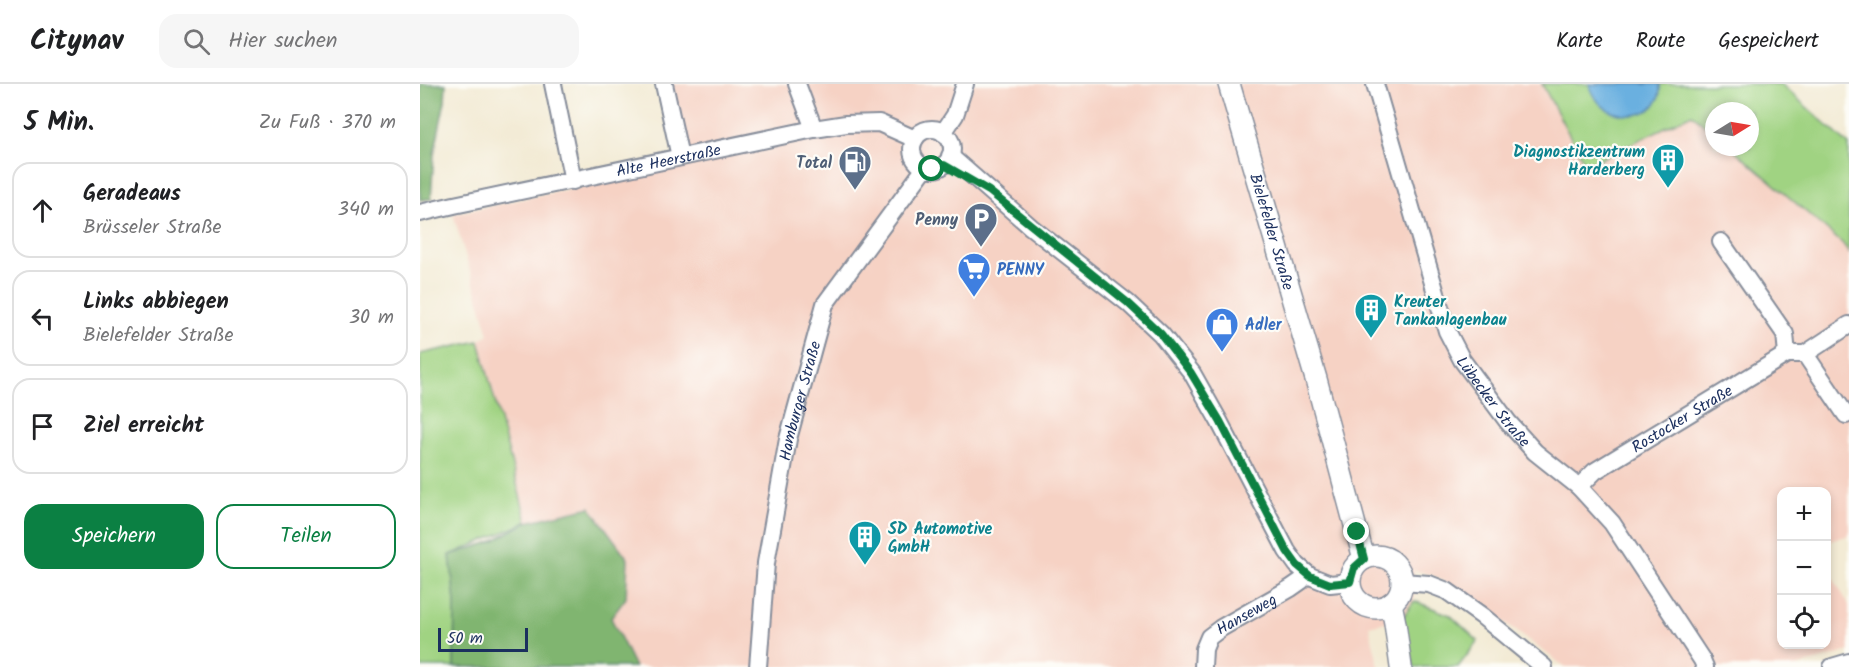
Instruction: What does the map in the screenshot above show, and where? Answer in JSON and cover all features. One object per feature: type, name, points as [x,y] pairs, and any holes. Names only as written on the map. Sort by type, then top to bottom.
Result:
[{"type":"main road","name":"Bielefelder Straße","points":[[1229,84],[1316,379],[1371,541],[1371,558]]},
{"type":"main road","points":[[1371,558],[1392,562],[1401,574],[1401,590],[1397,597],[1383,606],[1367,606],[1355,597],[1350,582],[1354,568],[1371,558]]},
{"type":"main road","points":[[1383,606],[1400,667]]},
{"type":"street","points":[[553,84],[573,180]]},
{"type":"street","points":[[664,84],[680,157]]},
{"type":"street","points":[[797,84],[814,129]]},
{"type":"street","points":[[943,133],[955,115],[965,84]]},
{"type":"street","name":"Lübecker Straße","points":[[1376,84],[1447,331],[1462,360],[1508,422],[1535,452],[1580,487],[1611,523],[1705,667]]},
{"type":"street","name":"Alte Heerstraße","points":[[420,213],[846,124],[879,123],[915,138]]},
{"type":"street","points":[[937,130],[943,133],[950,143],[947,160],[938,168],[925,168],[920,165],[913,156],[915,138],[925,131],[937,130]]},
{"type":"street","points":[[947,160],[1128,303],[1161,334],[1191,373],[1220,421],[1288,553],[1297,565],[1307,574],[1330,584],[1350,582]]},
{"type":"street","name":"Hamburger Straße","points":[[758,667],[766,563],[788,439],[825,304],[925,168]]},
{"type":"street","points":[[1722,242],[1785,334],[1787,354],[1805,354],[1849,326]]},
{"type":"street","name":"Rostocker Straße","points":[[1580,487],[1595,471],[1787,354]]},
{"type":"street","points":[[1805,354],[1846,415]]},
{"type":"street","name":"Hanseweg","points":[[1203,667],[1204,649],[1209,637],[1291,588],[1307,574]]},
{"type":"street","points":[[1402,582],[1429,584],[1447,591],[1482,616],[1544,667]]},
{"type":"street","points":[[1832,667],[1849,662]]},
{"type":"shaded area","points":[[672,84],[1542,84],[1586,166],[1692,113],[1705,125],[1705,156],[1741,156],[1843,244],[1849,253],[1849,535],[1831,541],[1831,487],[1777,487],[1777,649],[1831,649],[1831,575],[1849,605],[1849,651],[1795,667],[1565,667],[1466,594],[1432,575],[1414,570],[1414,601],[1402,618],[1369,626],[1379,667],[635,667],[611,617],[626,598],[590,508],[527,522],[479,341],[489,334],[453,214],[689,164]]},
{"type":"green space","points":[[420,84],[446,84],[445,101],[434,154],[431,199],[420,200]]},
{"type":"green space","points":[[1542,84],[1781,84],[1849,145],[1849,253],[1843,244],[1741,156],[1759,156],[1759,102],[1705,102],[1705,125],[1692,114],[1586,166]]},
{"type":"green space","points":[[479,341],[527,522],[450,555],[455,602],[454,667],[420,667],[420,354]]},
{"type":"green space","points":[[590,507],[628,559],[626,598],[611,618],[635,667],[454,667],[455,602],[450,555],[491,542],[527,522]]},
{"type":"green space","points":[[1414,601],[1450,615],[1478,641],[1458,667],[1414,667],[1402,618]]},
{"type":"water","points":[[1589,84],[1660,84],[1656,103],[1650,109],[1633,115],[1623,115],[1602,106]]},
{"type":"place","name":"Diagnostikzentrum Harderberg","points":[[1668,189]]},
{"type":"place","name":"Total","points":[[855,191]]},
{"type":"place","name":"Penny","points":[[981,248]]},
{"type":"place","name":"PENNY","points":[[974,298]]},
{"type":"place","name":"Kreuter Tankanlagenbau","points":[[1371,339]]},
{"type":"place","name":"Adler","points":[[1222,353]]},
{"type":"place","name":"SD Automotive GmbH","points":[[865,566]]},
{"type":"route","points":[[932,169],[944,165],[989,191],[1128,303],[1161,334],[1191,373],[1220,421],[1287,551],[1297,565],[1310,576],[1330,584],[1350,582],[1354,568],[1364,559],[1357,532]]}]
